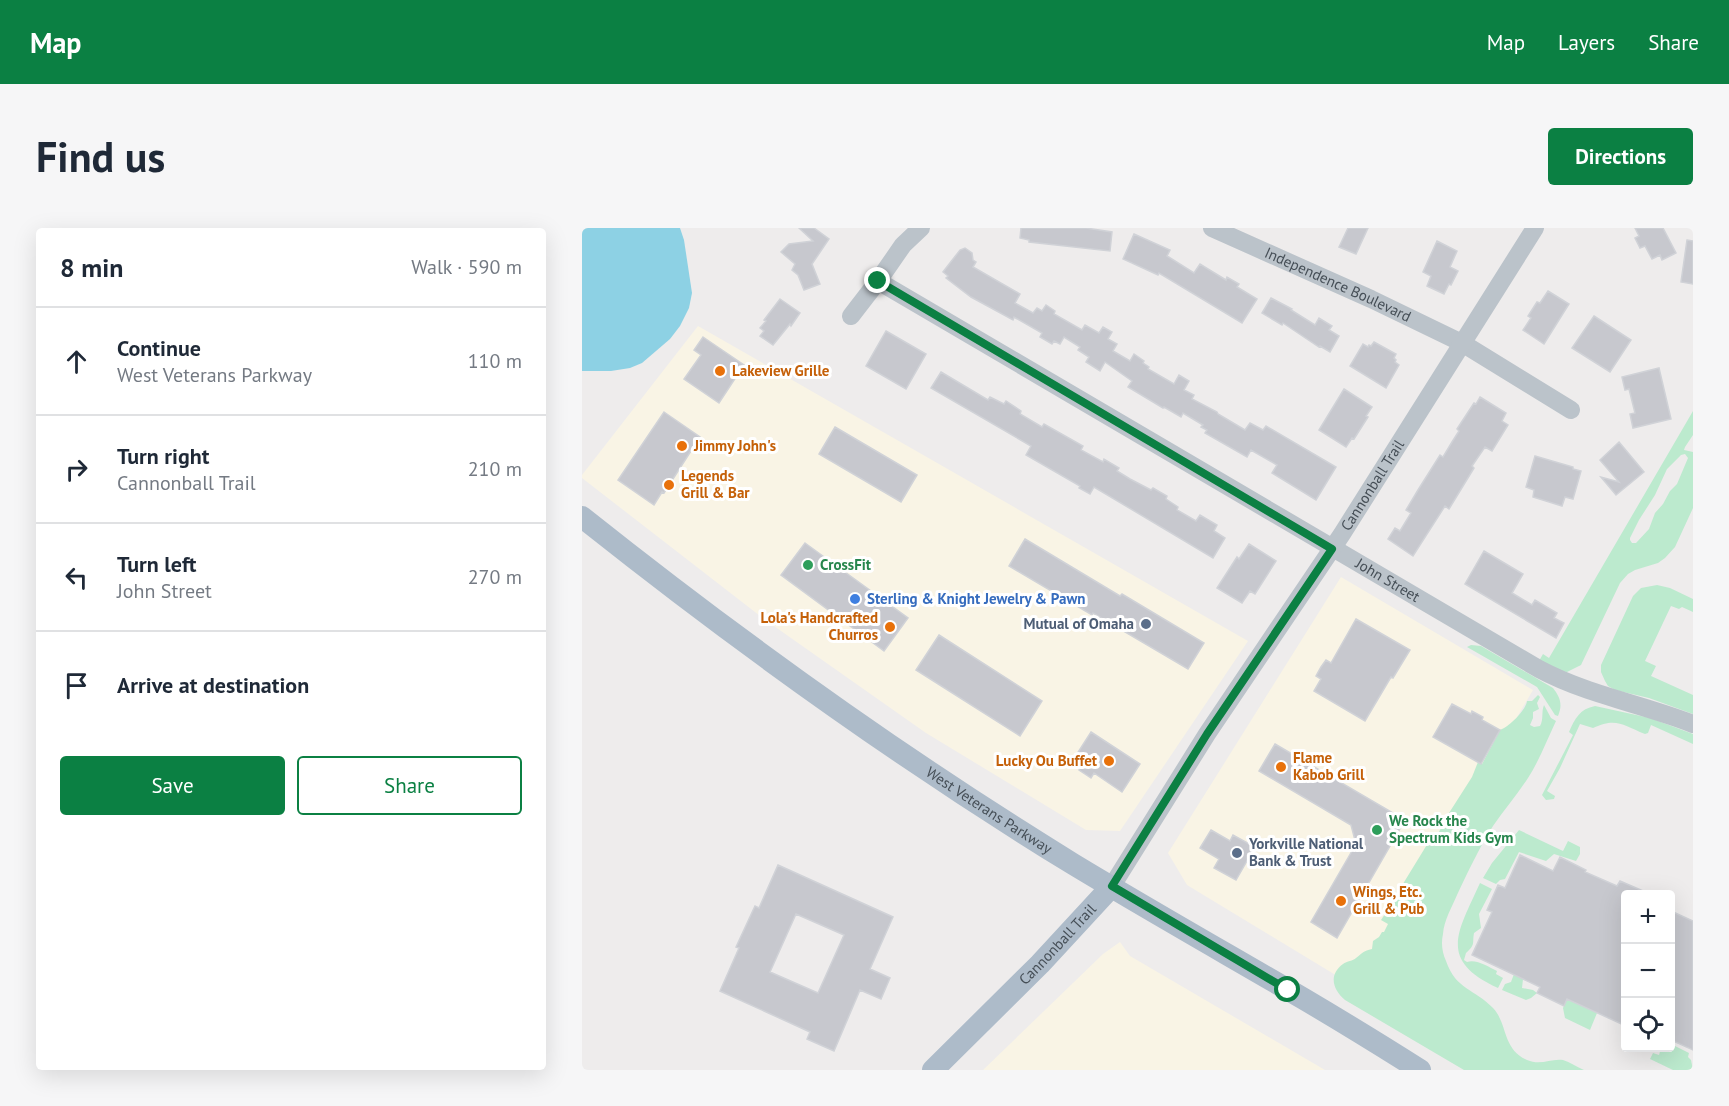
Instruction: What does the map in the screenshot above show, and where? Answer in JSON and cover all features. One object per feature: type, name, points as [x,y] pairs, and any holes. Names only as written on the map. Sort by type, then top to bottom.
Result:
[{"type":"main road","name":"West Veterans Parkway","points":[[582,517],[692,603],[819,697],[957,789],[1073,864],[1306,1000],[1420,1070]]},
{"type":"main road","name":"Cannonball Trail","points":[[933,1070],[1040,964],[1112,886]]},
{"type":"street","points":[[851,316],[903,245],[921,228]]},
{"type":"street","name":"Independence Boulevard","points":[[1212,228],[1462,343],[1572,410]]},
{"type":"street","name":"Cannonball Trail","points":[[1112,886],[1207,734],[1332,549],[1535,228]]},
{"type":"street","name":"John Street","points":[[878,281],[1332,549],[1563,682],[1665,713],[1693,724]]},
{"type":"shaded area","points":[[698,326],[1248,641],[1120,831],[1086,830],[926,733],[764,619],[582,478],[582,475]]},
{"type":"shaded area","points":[[1341,577],[1533,690],[1357,988],[1187,885],[1168,853]]},
{"type":"shaded area","points":[[1120,942],[1130,956],[1325,1070],[983,1070],[1103,954]]},
{"type":"green space","points":[[1693,411],[1693,435],[1684,450],[1693,452],[1693,508],[1675,547],[1658,563],[1635,570],[1620,583],[1581,665],[1567,672],[1559,671],[1539,661],[1543,654],[1549,658]],"holes":[[[1685,454],[1688,458],[1677,484],[1655,513],[1649,529],[1636,543],[1632,543],[1630,538],[1667,469],[1681,455]]]},
{"type":"green space","points":[[1657,585],[1670,588],[1693,599],[1693,612],[1682,607],[1679,609],[1671,606],[1645,661],[1656,666],[1651,676],[1693,695],[1693,714],[1649,698],[1615,690],[1608,686],[1601,672],[1601,665],[1633,596],[1641,588]]},
{"type":"green space","points":[[1481,646],[1553,688],[1560,701],[1558,716],[1555,715],[1537,687],[1467,647]]},
{"type":"green space","points":[[1538,695],[1540,697],[1537,703],[1539,709],[1533,712],[1530,725],[1540,726],[1544,705],[1551,718],[1556,721],[1532,771],[1493,826],[1474,860],[1447,919],[1442,937],[1442,948],[1450,971],[1455,978],[1498,1014],[1509,1043],[1519,1055],[1532,1062],[1563,1060],[1584,1070],[1464,1070],[1345,1000],[1335,987],[1334,978],[1338,968],[1343,964],[1372,949],[1373,941],[1384,932],[1388,924],[1381,920],[1385,914],[1392,917],[1396,909],[1390,905],[1428,843],[1432,845],[1472,777],[1478,762],[1482,764],[1500,730],[1516,718],[1524,709],[1527,701],[1532,701]]},
{"type":"green space","points":[[1595,706],[1650,718],[1693,734],[1693,744],[1651,725],[1648,733],[1645,734],[1614,723],[1593,728],[1580,724],[1547,791],[1555,796],[1554,799],[1546,800],[1542,795],[1573,735],[1569,732],[1573,722],[1582,712]]},
{"type":"green space","points":[[1519,830],[1563,851],[1568,841],[1580,847],[1580,854],[1576,861],[1554,854],[1546,861],[1519,852],[1505,879],[1496,884],[1483,878]]},
{"type":"green space","points":[[1480,883],[1492,889],[1479,914],[1481,928],[1474,933],[1472,946],[1464,960],[1479,962],[1497,971],[1496,974],[1503,978],[1498,988],[1466,967],[1460,955],[1458,943],[1460,930]]},
{"type":"green space","points":[[1514,974],[1523,979],[1522,988],[1537,993],[1526,1000],[1502,990],[1505,984],[1511,982]]},
{"type":"green space","points":[[1567,999],[1597,1013],[1590,1030],[1565,1018],[1563,1008]]},
{"type":"green space","points":[[1675,1046],[1689,1053],[1688,1057],[1693,1070],[1673,1070],[1650,1059],[1653,1053],[1659,1055],[1660,1052],[1675,1052]]},
{"type":"water","points":[[582,228],[680,228],[692,293],[689,308],[670,339],[642,363],[630,368],[611,371],[582,371]]},
{"type":"building","points":[[799,228],[814,228],[829,239],[812,264],[820,284],[804,290],[798,275],[792,270],[795,264],[781,252],[789,244],[813,241]]},
{"type":"building","points":[[1021,228],[1086,228],[1112,232],[1110,251],[1029,242],[1029,240],[1020,238]]},
{"type":"building","points":[[1348,228],[1368,228],[1356,254],[1339,247]]},
{"type":"building","points":[[1635,228],[1663,228],[1676,253],[1662,260],[1660,255],[1652,259],[1645,246],[1640,248],[1635,238],[1639,236]]},
{"type":"building","points":[[1134,234],[1170,250],[1167,256],[1194,273],[1200,264],[1226,280],[1227,277],[1239,284],[1237,287],[1257,299],[1242,323],[1159,273],[1158,275],[1123,259]]},
{"type":"building","points":[[1687,240],[1693,241],[1693,284],[1681,282]]},
{"type":"building","points":[[1437,241],[1457,251],[1450,267],[1458,271],[1444,294],[1427,286],[1431,276],[1423,272]]},
{"type":"building","points":[[965,248],[972,253],[973,260],[976,262],[973,267],[1020,294],[1015,303],[1033,313],[1037,308],[1042,311],[1046,305],[1055,311],[1054,314],[1082,330],[1085,325],[1099,333],[1103,327],[1112,332],[1108,339],[1117,344],[1113,351],[1130,361],[1134,354],[1144,361],[1148,369],[1174,384],[1179,375],[1189,381],[1184,390],[1194,395],[1192,399],[1245,430],[1250,423],[1263,430],[1266,426],[1336,467],[1316,500],[1272,473],[1277,465],[1251,450],[1247,457],[1205,433],[1207,430],[1201,427],[1203,425],[1183,413],[1181,417],[1163,408],[1128,387],[1132,381],[1105,362],[1100,371],[1086,362],[1089,357],[1078,350],[1080,347],[1064,337],[1060,344],[1054,341],[1052,344],[1040,337],[1042,333],[971,297],[946,278],[948,276],[943,272],[960,250]]},
{"type":"building","points":[[1548,291],[1569,304],[1544,344],[1523,330],[1531,318],[1528,316]]},
{"type":"building","points":[[1271,298],[1315,325],[1319,318],[1332,326],[1329,330],[1339,336],[1330,352],[1262,313]]},
{"type":"building","points":[[780,299],[800,313],[773,345],[760,336],[764,331],[760,328]]},
{"type":"building","points":[[1594,316],[1631,340],[1610,372],[1572,348]]},
{"type":"building","points":[[886,331],[926,354],[906,389],[866,366]]},
{"type":"building","points":[[703,337],[744,365],[719,403],[684,379],[701,355],[694,350]]},
{"type":"building","points":[[1374,342],[1396,354],[1395,362],[1399,365],[1386,388],[1350,366],[1363,344],[1368,347]]},
{"type":"building","points":[[1659,368],[1671,419],[1633,428],[1630,414],[1635,413],[1629,389],[1625,390],[1622,377]]},
{"type":"building","points":[[941,372],[988,400],[990,397],[1004,404],[1006,401],[1021,411],[1020,414],[1042,427],[1044,424],[1083,446],[1081,450],[1103,462],[1104,459],[1119,468],[1117,471],[1130,479],[1167,496],[1166,499],[1178,507],[1177,510],[1196,521],[1200,515],[1217,525],[1214,531],[1225,538],[1213,558],[1094,487],[1090,494],[1026,455],[1031,446],[931,388]]},
{"type":"building","points":[[1344,389],[1372,407],[1354,439],[1352,438],[1346,447],[1319,430]]},
{"type":"building","points":[[1480,397],[1506,413],[1502,421],[1508,425],[1492,451],[1485,447],[1449,509],[1445,506],[1413,556],[1388,539],[1395,528],[1400,531],[1411,513],[1406,510],[1440,455],[1443,457],[1459,431],[1457,429]]},
{"type":"building","points":[[664,412],[700,437],[654,505],[618,480]]},
{"type":"building","points":[[835,427],[917,475],[901,502],[819,454]]},
{"type":"building","points":[[1619,442],[1644,472],[1616,495],[1601,477],[1619,482],[1600,460]]},
{"type":"building","points":[[1535,456],[1581,471],[1573,499],[1565,497],[1562,506],[1533,497],[1534,490],[1526,487]]},
{"type":"building","points":[[1025,539],[1204,643],[1188,669],[1009,566]]},
{"type":"building","points":[[805,543],[908,618],[884,651],[781,575]]},
{"type":"building","points":[[1249,544],[1276,561],[1255,594],[1250,591],[1242,603],[1217,588],[1237,557],[1239,559]]},
{"type":"building","points":[[1484,551],[1523,574],[1512,593],[1532,605],[1535,600],[1557,613],[1554,618],[1564,623],[1556,638],[1465,584]]},
{"type":"building","points":[[1356,619],[1410,650],[1365,721],[1314,691],[1321,679],[1316,676],[1321,667],[1326,660],[1331,663]]},
{"type":"building","points":[[939,635],[1042,701],[1020,736],[916,670]]},
{"type":"building","points":[[1452,704],[1471,714],[1472,711],[1483,717],[1482,720],[1500,730],[1481,764],[1433,737]]},
{"type":"building","points":[[1091,732],[1140,764],[1122,792],[1094,773],[1091,778],[1079,770],[1081,766],[1073,760]]},
{"type":"building","points":[[1275,744],[1405,820],[1337,938],[1311,922],[1356,844],[1351,825],[1259,771]]},
{"type":"building","name":"Yorkville National Bank & Trust","points":[[1211,830],[1230,841],[1233,835],[1255,847],[1236,880],[1214,868],[1219,859],[1200,848]]},
{"type":"building","points":[[1520,855],[1553,871],[1560,857],[1586,870],[1585,872],[1617,886],[1620,881],[1641,890],[1621,890],[1621,1024],[1567,999],[1564,1006],[1537,993],[1540,987],[1472,955],[1492,912],[1487,910],[1498,885],[1505,888]]},
{"type":"building","points":[[778,865],[893,917],[870,969],[890,978],[881,999],[860,990],[834,1051],[807,1039],[810,1032],[720,991],[739,948],[736,947],[755,906],[759,908]],"holes":[[[796,914],[844,935],[818,993],[770,972]]]},
{"type":"building","points":[[1675,913],[1693,921],[1693,1050],[1675,1042]]},
{"type":"place","name":"Lakeview Grille","points":[[720,371]]},
{"type":"place","name":"Jimmy John's","points":[[682,446]]},
{"type":"place","name":"Legends Grill & Bar","points":[[669,485]]},
{"type":"place","name":"CrossFit","points":[[808,565]]},
{"type":"place","name":"Sterling & Knight Jewelry & Pawn","points":[[855,599]]},
{"type":"place","name":"Mutual of Omaha","points":[[1146,624]]},
{"type":"place","name":"Lola's Handcrafted Churros","points":[[890,627]]},
{"type":"place","name":"Lucky Ou Buffet","points":[[1109,761]]},
{"type":"place","name":"Flame Kabob Grill","points":[[1281,767]]},
{"type":"place","name":"We Rock the Spectrum Kids Gym","points":[[1377,830]]},
{"type":"place","name":"Yorkville National Bank & Trust","points":[[1237,853]]},
{"type":"place","name":"Wings, Etc. Grill & Pub","points":[[1341,901]]},
{"type":"route","points":[[878,281],[1332,549],[1207,734],[1112,886],[1288,990]]}]
